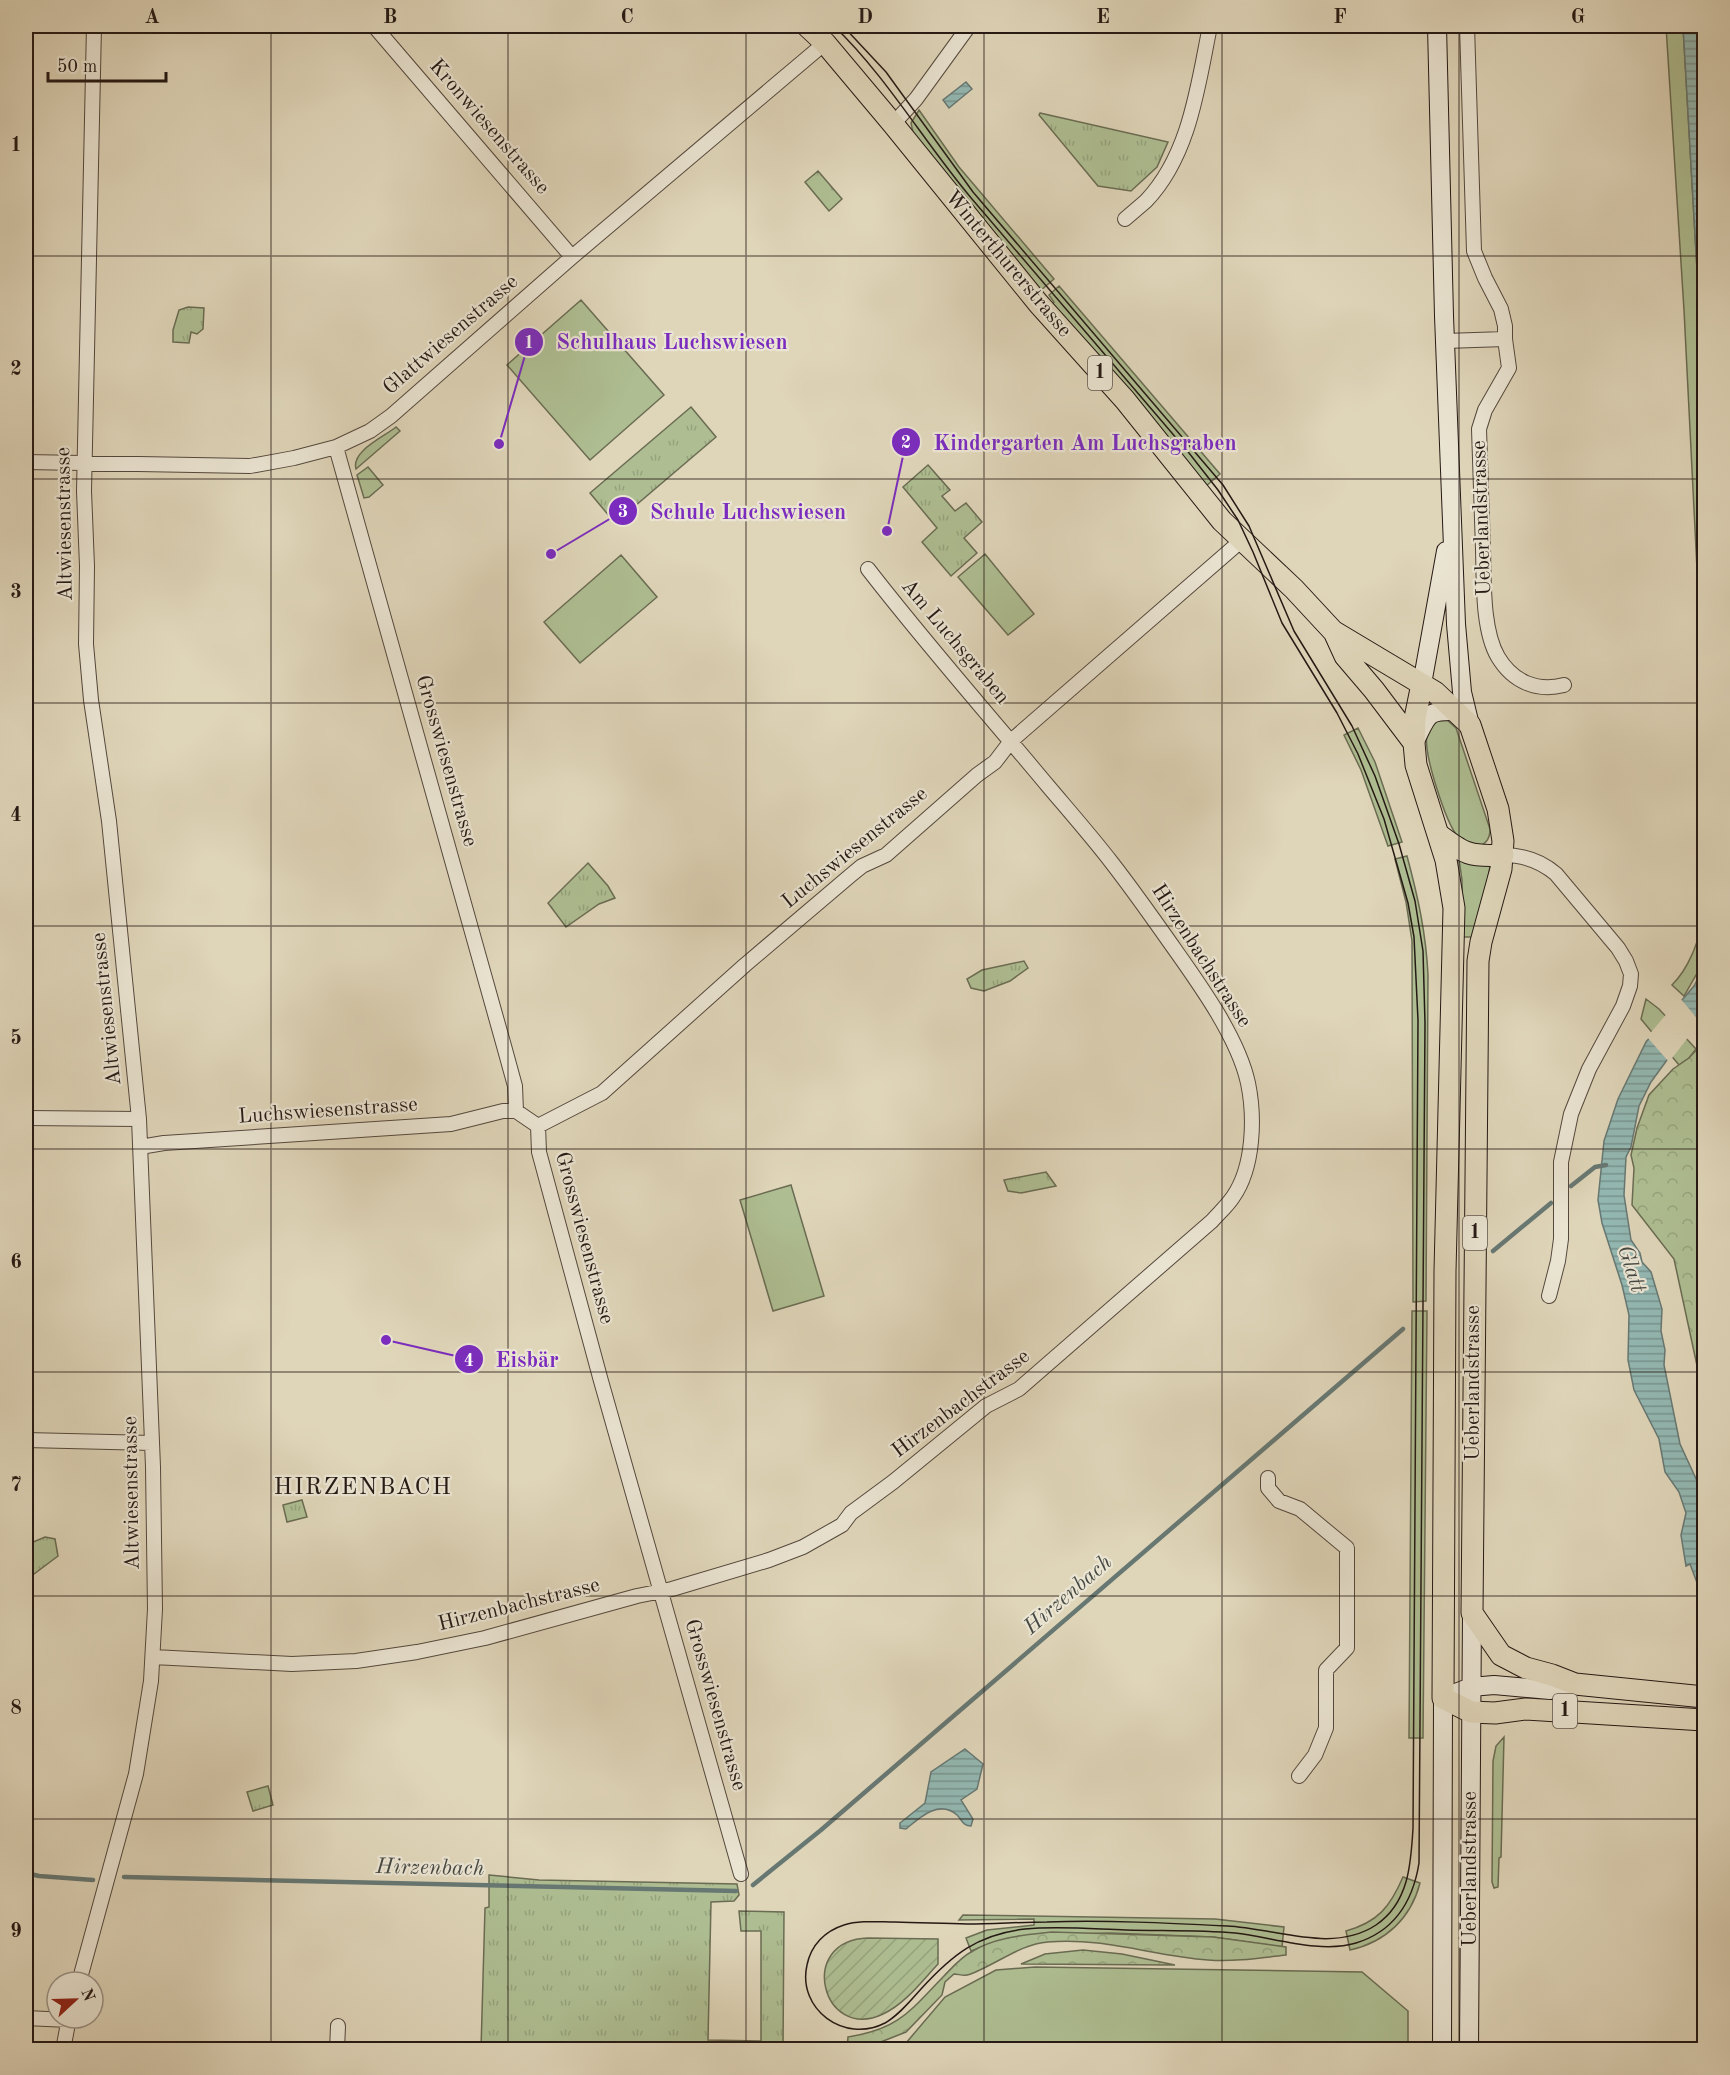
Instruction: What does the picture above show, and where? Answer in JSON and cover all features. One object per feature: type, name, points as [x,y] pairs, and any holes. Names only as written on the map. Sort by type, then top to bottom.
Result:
[{"type":"main road","name":"Winterthurerstrasse","points":[[807,26],[825,43],[893,124],[1038,303],[1125,400],[1210,507],[1334,631],[1422,684]]},
{"type":"main road","name":"Ueberlandstrasse","points":[[1437,26],[1445,341],[1457,651],[1463,718],[1497,809],[1503,841],[1497,889],[1481,942],[1478,961],[1469,2049]]},
{"type":"main road","name":"Ueberlandstrasse","points":[[1442,2049],[1445,1271],[1454,908],[1450,877],[1421,786],[1414,743],[1415,718],[1451,523]]},
{"type":"main road","name":"Winterthurerstrasse","points":[[1334,631],[1346,656],[1414,743]]},
{"type":"main road","name":"Ueberlandstrasse","points":[[1422,684],[1436,692],[1463,718]]},
{"type":"main road","points":[[1414,743],[1427,717],[1436,710],[1463,718]]},
{"type":"main road","points":[[1438,834],[1460,851],[1473,855],[1503,855]]},
{"type":"main road","name":"1","points":[[1472,1613],[1501,1655],[1527,1668],[1575,1684],[1656,1694],[1704,1697]]},
{"type":"main road","points":[[1443,1698],[1471,1687],[1494,1685],[1550,1690],[1575,1684]]},
{"type":"main road","name":"1","points":[[1443,1698],[1472,1712],[1495,1713],[1526,1709],[1704,1720]]},
{"type":"street","name":"Altwiesenstrasse","points":[[82,1970],[136,1774],[153,1657],[155,1610],[152,1443],[139,1119],[109,821],[91,700],[86,644],[87,566],[84,464],[94,26]]},
{"type":"street","name":"Kronwiesenstrasse","points":[[374,26],[572,257]]},
{"type":"street","points":[[893,124],[916,99],[969,26]]},
{"type":"street","points":[[1125,219],[1147,200],[1170,167],[1182,141],[1196,95],[1210,26]]},
{"type":"street","name":"Ueberlandstrasse","points":[[1467,26],[1474,251],[1501,309],[1509,368],[1485,410],[1479,429],[1486,612],[1497,656],[1511,674],[1524,684],[1537,687],[1553,688],[1564,685]]},
{"type":"street","name":"Glattwiesenstrasse","points":[[26,462],[250,466],[336,447],[370,431],[391,416],[572,257],[825,43]]},
{"type":"street","points":[[1445,341],[1504,339]]},
{"type":"street","name":"Grosswiesenstrasse","points":[[336,447],[480,956],[515,1086],[516,1104],[538,1126],[539,1152],[741,1874]]},
{"type":"street","name":"Luchswiesenstrasse","points":[[538,1126],[602,1093],[856,870],[886,855],[995,762],[1011,741],[1242,540]]},
{"type":"street","name":"Am Luchsgraben","points":[[868,569],[961,684],[1011,741]]},
{"type":"street","name":"Hirzenbachstrasse","points":[[153,1657],[292,1664],[356,1661],[464,1642],[660,1590],[672,1589],[769,1560],[803,1547],[842,1525],[852,1513],[986,1406],[1028,1382],[1212,1221],[1239,1187],[1250,1149],[1252,1108],[1248,1080],[1239,1055],[1189,970],[1144,907],[1111,862],[1011,741]]},
{"type":"street","points":[[1503,855],[1534,860],[1556,874],[1618,948],[1631,974],[1623,1006],[1589,1069],[1571,1114],[1561,1161],[1561,1239],[1549,1296]]},
{"type":"street","name":"Luchswiesenstrasse","points":[[140,1147],[164,1143],[450,1125],[503,1111],[516,1104]]},
{"type":"street","points":[[26,1118],[139,1119]]},
{"type":"street","points":[[26,1440],[152,1443]]},
{"type":"street","points":[[1268,1478],[1268,1488],[1280,1502],[1300,1509],[1347,1548],[1347,1648],[1326,1670],[1326,1728],[1315,1755],[1299,1776]]},
{"type":"street","points":[[26,2018],[45,2018]]},
{"type":"street","points":[[337,2049],[338,2026]]},
{"type":"street","points":[[63,2049],[67,2030]]},
{"type":"green space","points":[[1666,26],[1683,26],[1704,391],[1704,680],[1684,310]]},
{"type":"green space","points":[[919,110],[959,167],[1054,279],[1040,291],[913,133],[911,123]]},
{"type":"green space","points":[[1040,113],[1168,142],[1157,167],[1131,191],[1098,186],[1039,115]]},
{"type":"green space","points":[[818,171],[842,199],[829,211],[805,182]]},
{"type":"green space","points":[[1059,286],[1220,474],[1205,487],[1131,393],[1051,304],[1054,302],[1049,295]]},
{"type":"green space","points":[[581,300],[664,395],[590,460],[507,365]]},
{"type":"green space","points":[[188,307],[204,308],[203,329],[197,334],[191,332],[189,343],[173,342],[173,330],[179,310]]},
{"type":"green space","points":[[691,407],[716,437],[615,523],[590,493]]},
{"type":"green space","points":[[396,427],[400,431],[356,469],[358,456],[363,450]]},
{"type":"green space","points":[[928,465],[950,490],[942,496],[955,511],[966,503],[982,522],[964,538],[977,553],[951,576],[922,542],[937,528],[903,487]]},
{"type":"green space","points":[[368,467],[383,485],[369,497],[364,498],[357,475]]},
{"type":"green space","points":[[985,554],[1034,614],[1008,635],[958,577]]},
{"type":"green space","points":[[621,555],[657,597],[580,663],[544,622]]},
{"type":"green space","points":[[1436,719],[1447,720],[1456,728],[1490,829],[1488,839],[1484,844],[1474,847],[1458,837],[1442,803],[1428,757],[1427,744],[1427,735]]},
{"type":"green space","points":[[1358,728],[1375,762],[1402,842],[1388,846],[1361,770],[1344,735]]},
{"type":"green space","points":[[1407,856],[1421,915],[1428,975],[1426,1301],[1413,1302],[1412,941],[1406,902],[1395,859]]},
{"type":"green space","points":[[1459,859],[1469,864],[1490,866],[1472,937],[1463,937],[1462,880]]},
{"type":"green space","points":[[588,863],[615,898],[599,904],[566,927],[548,903]]},
{"type":"green space","points":[[1704,920],[1704,961],[1684,996],[1672,985],[1688,963]]},
{"type":"green space","points":[[1024,961],[1028,968],[1010,981],[984,991],[971,988],[967,979],[982,970]]},
{"type":"green space","points":[[1646,999],[1659,1009],[1696,1049],[1679,1065],[1641,1019]]},
{"type":"green space","points":[[1704,1042],[1704,1398],[1674,1259],[1632,1205],[1634,1168],[1631,1155],[1637,1128],[1649,1095],[1673,1069],[1689,1058]]},
{"type":"green space","points":[[1046,1172],[1056,1186],[1021,1193],[1008,1191],[1004,1180]]},
{"type":"green space","points":[[791,1185],[824,1296],[773,1311],[740,1200]]},
{"type":"green space","points":[[1412,1311],[1427,1311],[1423,1738],[1409,1738]]},
{"type":"green space","points":[[302,1500],[307,1517],[287,1522],[283,1505]]},
{"type":"green space","points":[[45,1537],[55,1539],[58,1556],[26,1580],[26,1545]]},
{"type":"green space","points":[[1504,1737],[1501,1857],[1499,1858],[1498,1887],[1494,1888],[1492,1882],[1493,1761],[1496,1746]]},
{"type":"green space","points":[[268,1786],[273,1805],[253,1811],[247,1792]]},
{"type":"green space","points":[[489,1875],[539,1880],[737,1884],[739,1895],[734,1901],[711,1902],[708,2040],[761,2041],[761,1931],[741,1931],[739,1911],[784,1912],[783,2049],[481,2049],[485,1908],[489,1907]]},
{"type":"green space","points":[[1403,1877],[1420,1883],[1416,1896],[1403,1917],[1386,1935],[1350,1950],[1346,1931],[1367,1923],[1382,1912]]},
{"type":"green space","points":[[963,1915],[1215,1919],[1284,1927],[1282,1947],[1213,1937],[1110,1933],[1020,1936],[971,1951],[966,1938],[987,1930],[1034,1925],[1034,1919],[959,1920]]},
{"type":"green space","points":[[1052,1932],[1213,1937],[1286,1947],[1286,1955],[1218,1960],[1188,1958],[1089,1942],[1039,1943],[971,1974],[954,1974],[945,1982],[942,1995],[906,2032],[863,2049],[847,2049],[848,2037],[880,2029],[902,2017],[956,1963],[971,1952],[1000,1940]]},
{"type":"green space","points":[[868,1938],[938,1939],[938,1964],[913,1992],[891,2010],[862,2019],[845,2015],[832,2003],[826,1988],[825,1971],[831,1955],[845,1943]]},
{"type":"green space","points":[[1083,1950],[1122,1954],[1175,1965],[1021,1964],[1045,1954]]},
{"type":"green space","points":[[1035,1967],[1362,1972],[1408,2011],[1408,2049],[886,2049],[906,2043],[945,1997],[996,1970]]},
{"type":"water","points":[[1683,26],[1704,26],[1704,391]]},
{"type":"water","points":[[966,82],[972,89],[949,108],[943,100]]},
{"type":"water","name":"Glatt","points":[[1704,967],[1704,1009],[1651,1082],[1639,1106],[1631,1147],[1626,1157],[1624,1195],[1631,1240],[1640,1253],[1642,1262],[1651,1272],[1662,1309],[1664,1365],[1680,1444],[1704,1496],[1704,1714],[1699,1588],[1690,1564],[1686,1566],[1681,1535],[1686,1513],[1679,1492],[1665,1472],[1659,1439],[1634,1390],[1628,1360],[1629,1315],[1602,1223],[1598,1200],[1604,1141],[1618,1099],[1646,1042],[1694,986]]},
{"type":"water","points":[[965,1749],[983,1764],[977,1789],[961,1800],[973,1819],[971,1826],[964,1824],[957,1815],[950,1811],[936,1809],[906,1829],[900,1828],[900,1823],[925,1803],[931,1772]]},
{"type":"pier","points":[[1680,998],[1700,1022],[1669,1062],[1647,1037]]},
{"type":"waterway","name":"Hirzenbach","points":[[1571,1186],[1595,1167],[1606,1165]]},
{"type":"waterway","name":"Hirzenbach","points":[[1493,1251],[1551,1203]]},
{"type":"waterway","name":"Hirzenbach","points":[[753,1885],[821,1830],[1403,1329]]},
{"type":"waterway","name":"Hirzenbach","points":[[26,1873],[93,1880]]},
{"type":"waterway","name":"Hirzenbach","points":[[124,1877],[736,1891]]},
{"type":"tram line","points":[[834,26],[888,88],[972,199],[1189,453],[1238,520],[1282,623],[1337,713],[1358,754],[1384,819],[1408,903],[1414,937],[1418,1020],[1413,1828],[1409,1868],[1402,1894],[1387,1916],[1376,1925],[1341,1938],[1322,1939],[1227,1926],[1137,1922],[850,1923],[831,1931],[815,1945],[807,1965],[806,1981],[809,1996],[816,2008],[827,2018],[854,2029],[869,2028],[890,2020],[955,1956],[980,1941],[1008,1932],[1063,1928],[1208,1931],[1249,1935],[1312,1946],[1342,1946],[1370,1938],[1381,1931],[1400,1913],[1407,1902],[1419,1863],[1425,1023],[1423,951],[1415,901],[1399,844],[1375,776],[1352,726],[1294,631],[1249,526],[1223,485],[973,192],[886,72],[843,26]]},
{"type":"place","name":"Schulhaus Luchswiesen","points":[[499,444]]},
{"type":"place","name":"Kindergarten Am Luchsgraben","points":[[887,531]]},
{"type":"place","name":"Schule Luchswiesen","points":[[551,554]]},
{"type":"place","name":"Eisbär","points":[[386,1340]]},
{"type":"district","name":"HIRZENBACH","points":[[363,1488]]}]
